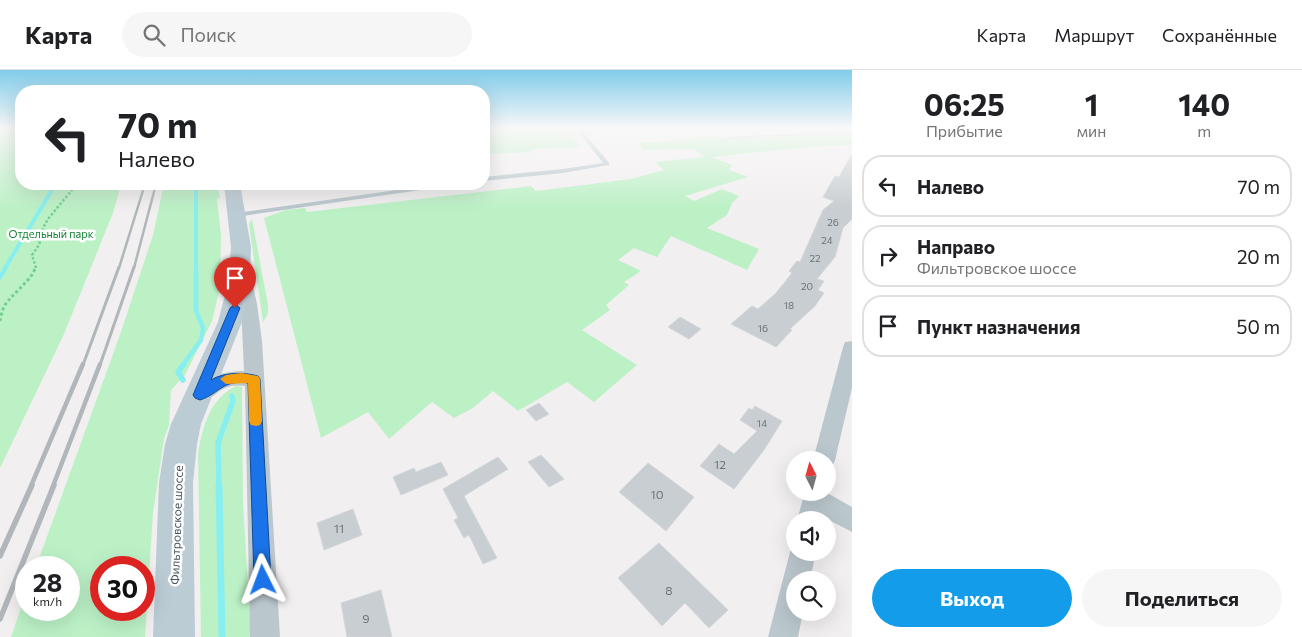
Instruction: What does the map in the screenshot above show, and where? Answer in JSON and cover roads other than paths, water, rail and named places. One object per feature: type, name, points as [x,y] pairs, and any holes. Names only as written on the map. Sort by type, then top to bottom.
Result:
[{"type":"main road","name":"Фильтровское шоссе","points":[[174,637],[176,483],[181,444],[186,424],[230,322],[238,291],[241,247],[233,190]]},
{"type":"street","points":[[240,264],[249,304],[265,637]]},
{"type":"street","points":[[826,451],[852,347]]},
{"type":"street","points":[[200,395],[219,381],[241,377],[254,379]]},
{"type":"street","points":[[814,504],[852,520]]},
{"type":"street","points":[[783,637],[787,621]]},
{"type":"lane","points":[[490,178],[607,164],[599,154]]},
{"type":"lane","points":[[236,216],[408,190]]},
{"type":"waterway","points":[[5,268],[52,190]]},
{"type":"waterway","points":[[183,365],[201,340],[203,328],[196,310],[196,190]]},
{"type":"waterway","points":[[0,277],[6,267]]},
{"type":"waterway","points":[[183,380],[178,372],[184,364]]},
{"type":"waterway","points":[[219,486],[218,443],[233,401],[232,396]]},
{"type":"waterway","points":[[219,485],[222,637]]},
{"type":"railway","points":[[119,268],[143,190]]},
{"type":"railway","points":[[134,268],[154,190]]},
{"type":"railway","points":[[83,365],[119,267]]},
{"type":"railway","points":[[100,365],[134,267]]},
{"type":"railway","points":[[31,486],[83,364]]},
{"type":"railway","points":[[53,486],[100,364]]},
{"type":"railway","points":[[0,556],[32,485]]},
{"type":"railway","points":[[0,619],[54,485]]},
{"type":"park label","name":"Отдельный парк","points":[[51,234]]}]
